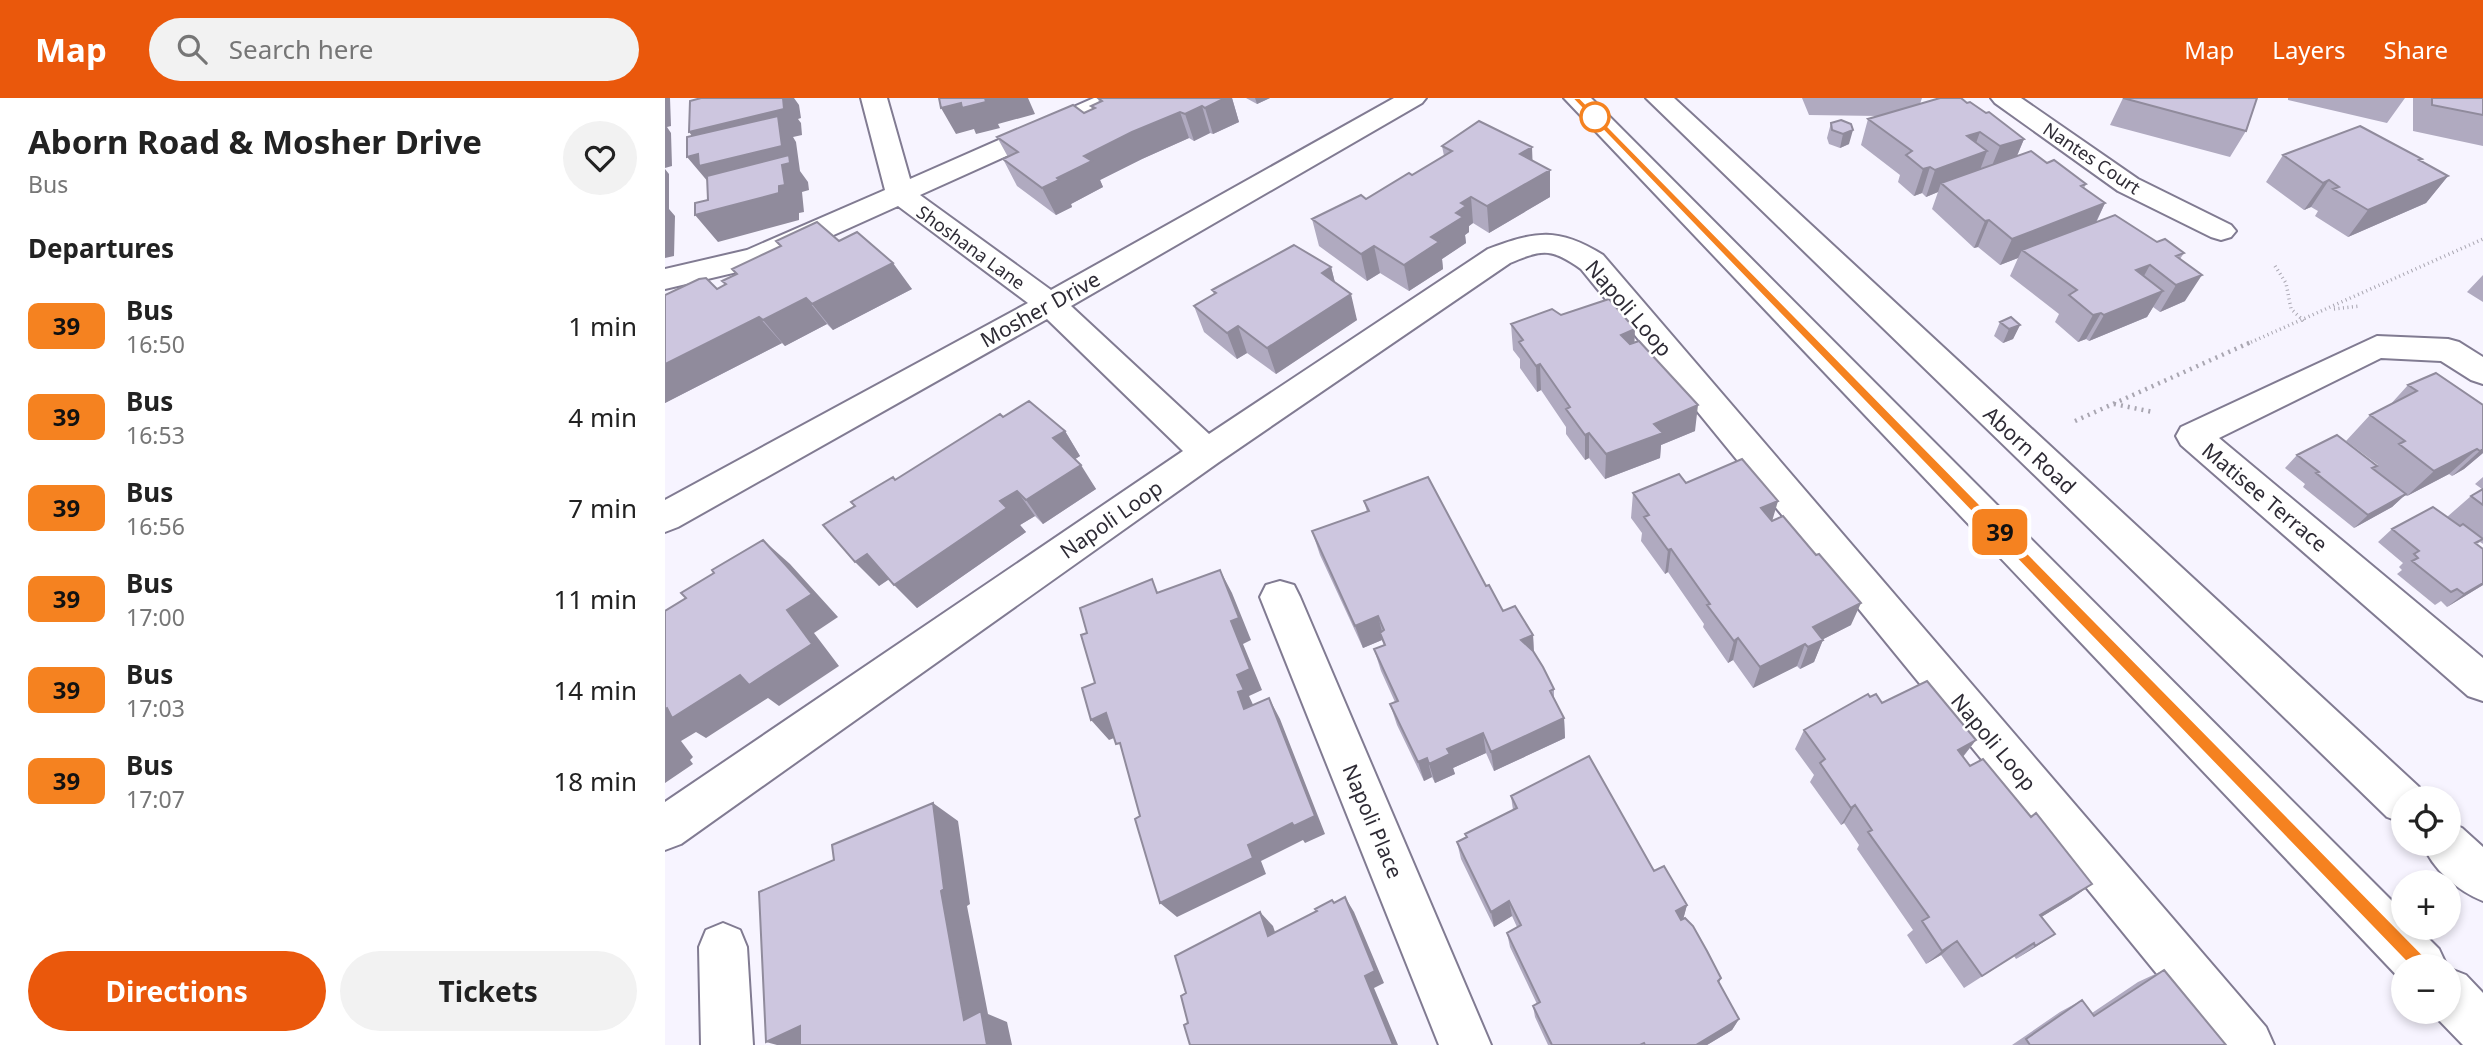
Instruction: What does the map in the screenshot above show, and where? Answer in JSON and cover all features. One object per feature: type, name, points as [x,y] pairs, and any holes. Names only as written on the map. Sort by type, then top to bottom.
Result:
[{"type":"main road","name":"Shoshana Lane","points":[[874,98],[900,194],[1049,304],[1207,453]]},
{"type":"main road","points":[[665,279],[756,258],[1115,98]]},
{"type":"main road","name":"Mosher Drive","points":[[665,517],[1413,98]]},
{"type":"main road","name":"Aborn Road","points":[[1658,98],[2391,791]]},
{"type":"main road","name":"Nantes Court","points":[[2004,98],[2128,185],[2221,231]]},
{"type":"main road","points":[[1574,101],[2410,954]]},
{"type":"main road","name":"Napoli Loop","points":[[665,828],[1207,453],[1499,256],[1537,240],[1566,244],[1592,262],[2248,1045]]},
{"type":"main road","name":"Matisee Terrace","points":[[2483,372],[2448,350],[2377,347],[2193,436],[2483,683]]},
{"type":"main road","name":"Napoli Place","points":[[1280,597],[1465,1045]]},
{"type":"main road","points":[[2459,856],[2483,878]]},
{"type":"main road","points":[[723,947],[727,1045]]},
{"type":"main road","points":[[2461,1006],[2483,1029]]},
{"type":"path","points":[[2075,421],[2483,239]]},
{"type":"path","points":[[2275,266],[2286,283],[2291,309],[2304,321]]},
{"type":"building","points":[[701,98],[783,98],[784,109],[689,132],[690,101]]},
{"type":"building","points":[[939,98],[985,98],[986,102],[962,108],[961,103],[941,108]]},
{"type":"building","points":[[1098,98],[1225,98],[1205,108],[1202,106],[1185,114],[1180,112],[1132,132],[1084,156],[1092,161],[1042,188],[1003,159],[1018,152],[997,137],[1073,105],[1084,113],[1102,101]]},
{"type":"building","points":[[1940,98],[1961,98],[1967,103],[1970,102],[1986,113],[1989,112],[2024,139],[2000,146],[1980,132],[1967,136],[1987,151],[1935,170],[1930,167],[1923,169],[1906,155],[1912,151],[1868,119]]},
{"type":"building","points":[[2123,98],[2257,98],[2246,131]]},
{"type":"building","points":[[2432,98],[2483,98],[2483,115],[2432,105]]},
{"type":"building","points":[[778,116],[782,146],[699,166],[698,154],[687,157],[687,137]]},
{"type":"building","points":[[1841,120],[1851,124],[1853,130],[1843,134],[1832,130],[1831,123]]},
{"type":"building","points":[[1479,121],[1532,147],[1520,154],[1550,170],[1487,206],[1471,197],[1461,203],[1466,206],[1456,213],[1463,217],[1431,237],[1439,242],[1404,265],[1374,246],[1361,254],[1312,219],[1361,195],[1366,199],[1409,173],[1412,175],[1452,151],[1442,146]]},
{"type":"building","points":[[2360,126],[2448,176],[2368,210],[2333,189],[2339,187],[2329,180],[2323,183],[2283,155]]},
{"type":"building","points":[[2031,151],[2047,163],[2054,160],[2086,184],[2081,186],[2105,203],[2012,239],[1989,220],[1985,221],[1941,183]]},
{"type":"building","points":[[789,155],[790,163],[782,165],[785,185],[779,186],[779,193],[695,215],[695,203],[708,200],[707,176]]},
{"type":"building","points":[[2115,215],[2157,242],[2165,239],[2184,253],[2176,256],[2202,275],[2176,285],[2150,265],[2136,270],[2163,291],[2104,315],[2093,315],[2069,295],[2077,290],[2022,250]]},
{"type":"building","points":[[817,222],[839,241],[857,232],[893,263],[812,304],[806,298],[763,320],[759,317],[665,364],[665,295],[706,278],[717,289],[726,284],[722,281],[737,274],[732,269],[781,246],[776,241]]},
{"type":"building","points":[[1294,245],[1331,267],[1322,273],[1351,294],[1267,348],[1238,326],[1227,333],[1194,306],[1216,293],[1212,290]]},
{"type":"building","points":[[1609,299],[1635,329],[1621,335],[1630,344],[1639,341],[1698,405],[1654,424],[1663,433],[1606,454],[1589,433],[1585,435],[1566,409],[1570,407],[1540,364],[1536,366],[1519,342],[1523,340],[1511,324],[1552,309],[1561,315]]},
{"type":"building","points":[[2011,317],[2020,325],[2009,329],[2000,322]]},
{"type":"building","points":[[2436,373],[2483,405],[2483,449],[2477,449],[2434,471],[2399,444],[2405,441],[2370,415],[2417,391],[2408,385]]},
{"type":"building","points":[[1029,401],[1065,431],[1053,438],[1081,465],[1026,500],[1017,491],[1000,501],[1007,508],[894,585],[867,554],[855,562],[823,525],[855,506],[851,502],[893,477],[895,480],[1000,414],[1003,417]]},
{"type":"building","points":[[2337,435],[2377,466],[2372,468],[2406,494],[2368,515],[2297,455]]},
{"type":"building","points":[[1742,459],[1778,501],[1761,508],[1772,521],[1783,516],[1861,603],[1813,627],[1823,640],[1808,647],[1805,644],[1760,667],[1738,638],[1734,641],[1707,605],[1710,604],[1671,549],[1668,550],[1644,517],[1649,515],[1633,493],[1679,474],[1686,483]]},
{"type":"building","points":[[1428,477],[1486,586],[1489,585],[1503,611],[1515,606],[1533,635],[1521,640],[1533,651],[1543,667],[1554,689],[1550,691],[1564,718],[1491,752],[1483,733],[1447,749],[1450,754],[1429,764],[1427,758],[1418,762],[1390,704],[1398,701],[1374,649],[1385,645],[1380,633],[1384,630],[1378,616],[1355,626],[1312,531],[1369,511],[1364,501]]},
{"type":"building","points":[[2483,489],[2483,505],[2471,496]]},
{"type":"building","points":[[2433,507],[2483,539],[2475,543],[2483,549],[2483,583],[2464,594],[2457,589],[2451,592],[2412,561],[2418,558],[2414,554],[2419,551],[2392,529]]},
{"type":"building","points":[[763,540],[812,594],[787,610],[812,644],[749,685],[740,675],[672,718],[667,708],[665,709],[665,611],[686,598],[681,593],[714,573],[712,570]]},
{"type":"building","points":[[1220,570],[1239,618],[1231,621],[1250,669],[1237,675],[1244,690],[1238,692],[1244,709],[1269,698],[1315,816],[1294,826],[1292,823],[1248,845],[1253,858],[1160,903],[1135,819],[1140,816],[1120,743],[1116,744],[1106,713],[1091,720],[1082,688],[1095,683],[1081,635],[1087,633],[1080,608],[1152,579],[1157,593]]},
{"type":"building","points":[[1927,681],[1976,740],[1958,750],[1970,766],[1983,759],[2031,817],[2036,813],[2092,884],[2040,915],[2055,934],[2035,946],[2034,943],[1982,976],[1957,941],[1942,951],[1922,921],[1929,917],[1868,832],[1872,830],[1855,805],[1851,808],[1820,763],[1825,759],[1804,730],[1868,694],[1870,697],[1876,694],[1882,703]]},
{"type":"building","points":[[1589,756],[1654,871],[1664,866],[1687,905],[1676,911],[1681,920],[1685,918],[1693,926],[1739,1019],[1696,1045],[1552,1045],[1533,1006],[1540,1002],[1507,933],[1521,925],[1509,901],[1491,912],[1457,842],[1467,837],[1465,834],[1517,808],[1511,796]]},
{"type":"building","points":[[933,803],[944,889],[941,891],[964,1020],[981,1011],[987,1045],[800,1045],[800,1026],[766,1042],[759,892],[834,860],[832,845]]},
{"type":"building","points":[[1345,897],[1375,971],[1365,976],[1393,1045],[1190,1045],[1184,1025],[1188,1023],[1181,996],[1186,993],[1175,956],[1260,912],[1268,936],[1317,911],[1315,909],[1332,900],[1334,903]]},
{"type":"building","points":[[2164,970],[2226,1045],[2030,1045],[2026,1039],[2082,1000],[2094,1016]]},
{"type":"bus line","name":"39","points":[[1577,98],[2410,954]]}]
